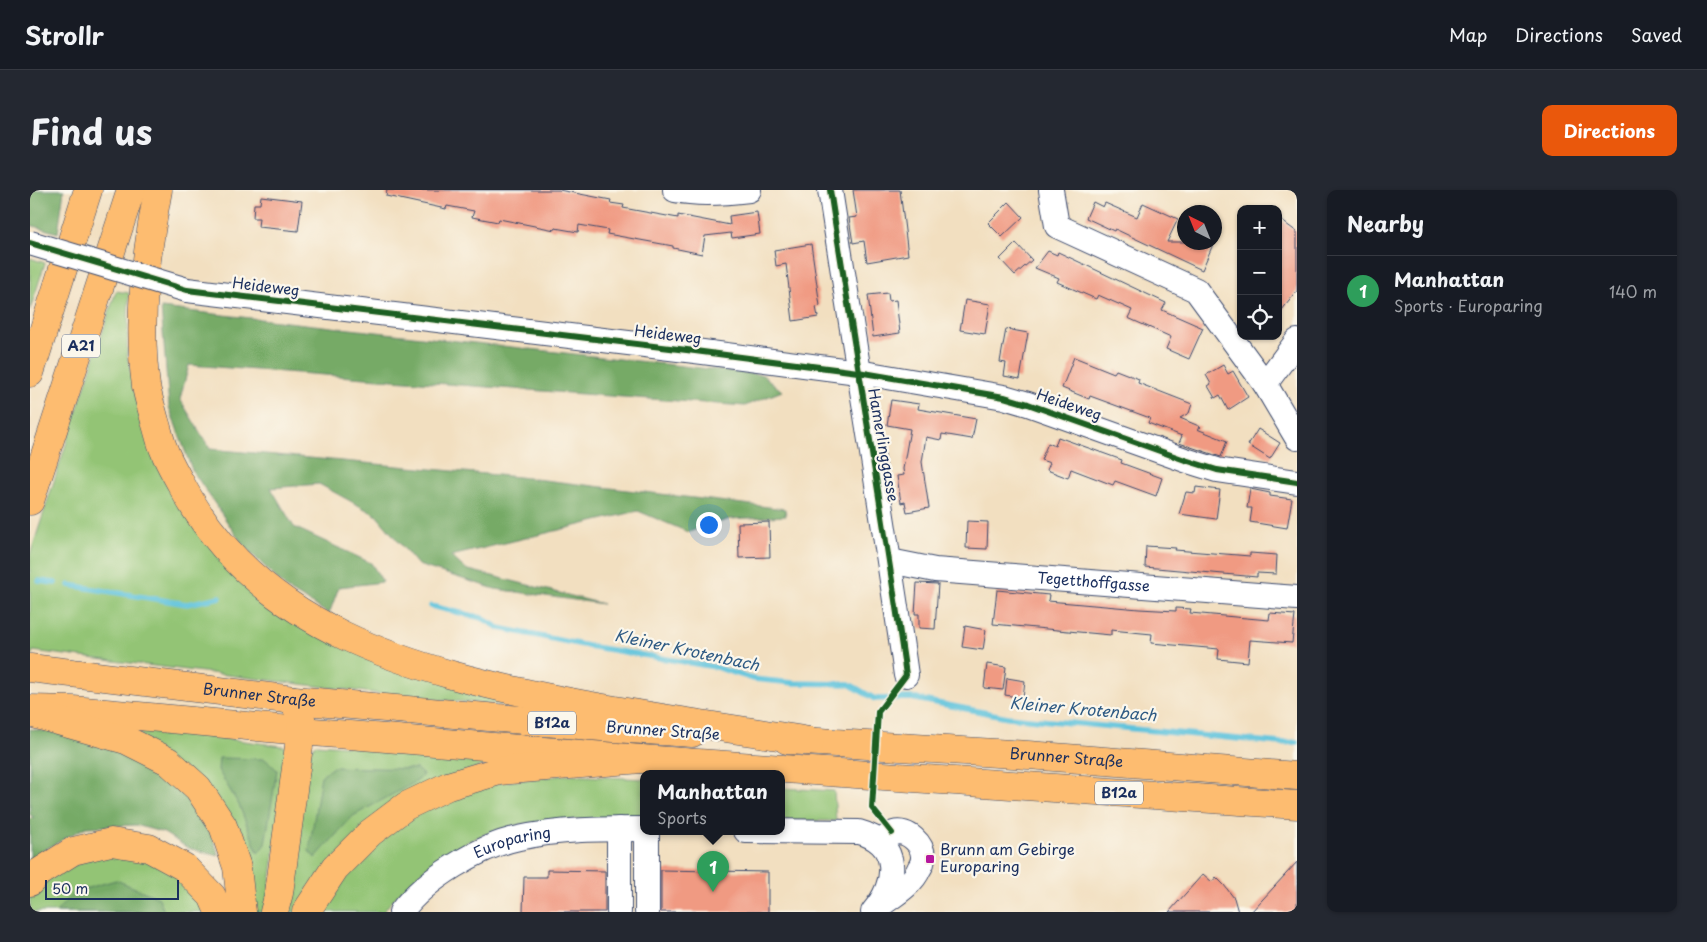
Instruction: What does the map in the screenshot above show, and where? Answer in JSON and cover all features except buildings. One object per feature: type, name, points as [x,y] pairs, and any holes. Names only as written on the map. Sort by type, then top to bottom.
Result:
[{"type":"main road","name":"A21","points":[[30,373],[88,190]]},
{"type":"main road","name":"A21","points":[[30,501],[131,190]]},
{"type":"main road","points":[[158,190],[148,243],[141,321],[146,388],[163,449],[192,506],[228,552],[270,592],[316,622],[366,646],[436,671],[504,689],[614,710],[810,741]]},
{"type":"main road","name":"Brunner Straße","points":[[30,668],[294,700],[613,728],[1028,755],[1297,776]]},
{"type":"main road","points":[[274,912],[279,893],[302,722],[294,700]]},
{"type":"main road","name":"Brunner Straße","points":[[30,709],[73,710],[641,759],[1297,805]]},
{"type":"main road","points":[[30,713],[126,740],[168,761],[198,788],[225,834],[236,867],[242,912]]},
{"type":"main road","points":[[306,912],[335,868],[370,833],[406,806],[448,786],[499,771],[641,759]]},
{"type":"main road","points":[[30,882],[38,873],[73,851],[111,842],[149,848],[184,867],[212,896],[219,912]]},
{"type":"street","points":[[675,190],[691,193],[749,190]]},
{"type":"street","name":"Hamerlinggasse","points":[[830,190],[890,561],[906,675]]},
{"type":"street","points":[[1051,190],[1057,226],[1196,290],[1265,384],[1297,438]]},
{"type":"street","name":"Heideweg","points":[[30,244],[186,290],[695,350],[858,372],[1020,402],[1217,470],[1297,482]]},
{"type":"street","points":[[1265,384],[1297,341]]},
{"type":"street","name":"Tegetthoffgasse","points":[[890,561],[935,570],[1297,598]]},
{"type":"street","points":[[618,912],[619,829]]},
{"type":"street","name":"Europaring","points":[[400,912],[440,874],[481,852],[517,838],[585,830],[640,830]]},
{"type":"street","points":[[785,831],[859,832],[877,839],[888,853],[891,878],[888,889],[875,910]]},
{"type":"street","points":[[875,910],[906,885],[919,871],[923,858],[920,846],[913,838],[901,832],[892,833],[877,839]]},
{"type":"street","points":[[646,835],[647,912]]},
{"type":"green space","points":[[30,190],[64,190],[58,233],[30,225]]},
{"type":"green space","points":[[30,258],[45,263],[30,310]]},
{"type":"green space","points":[[116,291],[129,293],[127,354],[142,425],[253,588],[550,709],[406,697],[33,651],[30,659],[30,555]]},
{"type":"green space","points":[[161,308],[763,375],[782,391],[745,406],[189,365],[180,399],[210,449],[519,477],[785,509],[786,516],[730,519],[688,532],[638,511],[451,556],[465,569],[603,604],[495,589],[418,565],[376,515],[319,484],[271,488],[294,527],[371,563],[383,582],[339,587],[329,614],[286,588],[242,544],[192,470],[169,407]]},
{"type":"green space","points":[[139,727],[289,747],[266,912],[250,912],[244,861],[141,736]]},
{"type":"green space","points":[[30,729],[58,733],[119,748],[172,776],[206,816],[219,856],[188,848],[164,833],[136,825],[86,827],[37,854],[30,861],[30,819],[34,817],[30,815]]},
{"type":"green space","points":[[316,744],[506,757],[448,778],[297,912],[286,912],[309,751]]},
{"type":"green space","points":[[219,758],[265,759],[277,770],[265,844],[258,853],[239,805],[218,770]]},
{"type":"green space","points":[[333,767],[417,769],[423,775],[417,781],[353,816],[315,858],[309,851],[321,776]]},
{"type":"green space","points":[[566,775],[640,779],[640,820],[558,820],[507,827],[486,834],[447,853],[413,880],[383,912],[316,912],[328,893],[399,821],[485,784]]},
{"type":"green space","points":[[785,788],[834,791],[836,821],[785,820]]},
{"type":"green space","points":[[110,851],[144,855],[177,872],[210,912],[30,912],[30,897],[44,877]]},
{"type":"green space","points":[[116,880],[159,898],[164,912],[56,912],[74,892]]},
{"type":"waterway","points":[[39,581],[55,583]]},
{"type":"waterway","points":[[69,585],[187,604],[220,597]]},
{"type":"waterway","name":"Kleiner Krotenbach","points":[[431,606],[482,618],[499,628],[588,646],[715,667],[753,679],[794,683],[849,684],[875,699],[911,698],[1008,717],[1281,743],[1297,742]]},
{"type":"cycle path","points":[[830,190],[906,675],[878,712],[872,808],[892,833]]},
{"type":"cycle path","points":[[30,243],[187,290],[858,372],[1004,397],[1217,470],[1297,482]]},
{"type":"place","name":"Brunn am Gebirge Europaring","points":[[930,859]]},
{"type":"place","name":"Manhattan","points":[[713,892]]}]
